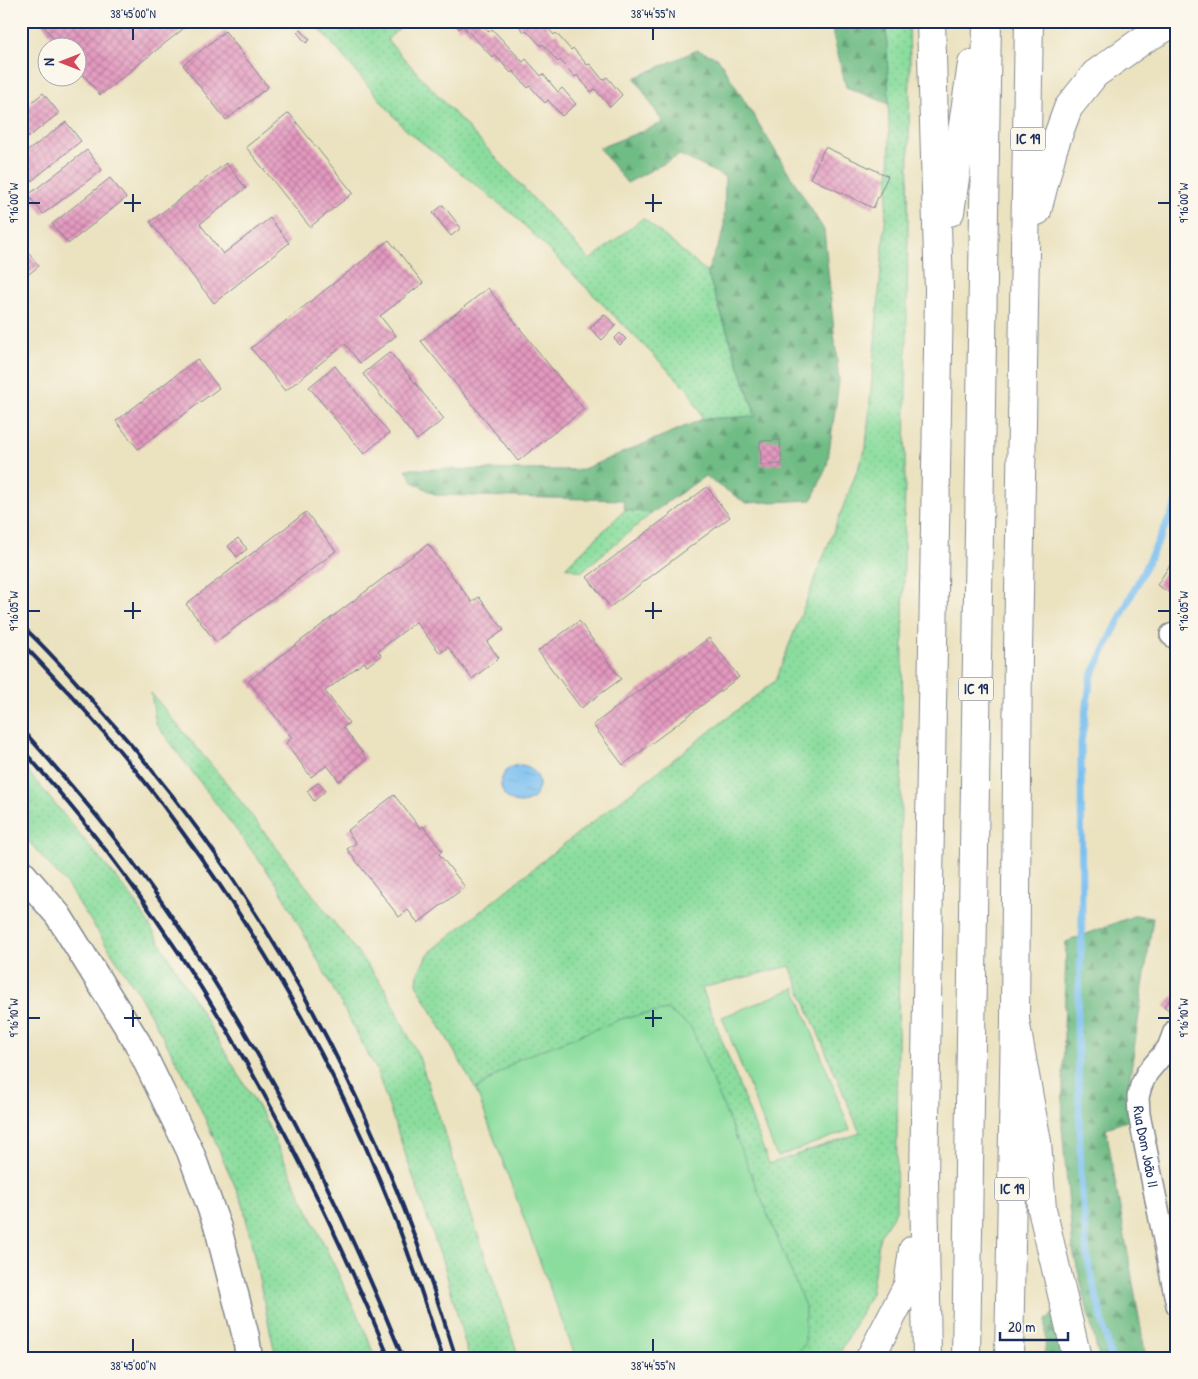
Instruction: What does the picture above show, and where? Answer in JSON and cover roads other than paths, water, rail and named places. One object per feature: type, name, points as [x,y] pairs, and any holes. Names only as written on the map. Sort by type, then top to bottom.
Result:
[{"type":"highway","points":[[927,1358],[924,1179],[939,291],[934,55],[931,21]]},
{"type":"highway","points":[[939,291],[978,21]]},
{"type":"highway","name":"IC 19","points":[[966,1358],[987,21]]},
{"type":"highway","name":"IC 19","points":[[1009,1358],[1018,651],[1030,21]]},
{"type":"highway","points":[[1026,256],[1053,149],[1068,108],[1095,74],[1143,40],[1177,22]]},
{"type":"highway","points":[[1014,1020],[1037,1142],[1042,1209],[1077,1358]]},
{"type":"highway","points":[[870,1358],[908,1284],[924,1179]]},
{"type":"street","points":[[1177,633],[1171,635],[1177,639]]},
{"type":"street","points":[[21,872],[58,915],[137,1042],[190,1151],[218,1228],[246,1337],[249,1358]]},
{"type":"street","name":"Rua Dom João II","points":[[1174,1039],[1147,1073],[1138,1097],[1139,1114],[1177,1305]]},
{"type":"water","points":[[520,765],[534,770],[539,784],[534,798],[520,803],[506,798],[501,784],[506,770]]},
{"type":"waterway","points":[[1111,1358],[1087,1256],[1081,1180],[1077,1020],[1082,935],[1081,742],[1091,677],[1177,503]]},
{"type":"railway","points":[[21,625],[70,675],[160,780],[216,855],[267,932],[313,1012],[355,1095],[393,1180],[426,1268],[456,1358]]},
{"type":"railway","points":[[21,643],[85,710],[150,789],[206,864],[290,996],[339,1088],[361,1135],[390,1204],[443,1358]]},
{"type":"railway","points":[[21,728],[101,821],[157,895],[199,957],[238,1021],[276,1086],[343,1220],[403,1358]]},
{"type":"railway","points":[[21,748],[79,816],[134,888],[184,961],[231,1037],[275,1115],[316,1194],[354,1275],[389,1358]]}]
